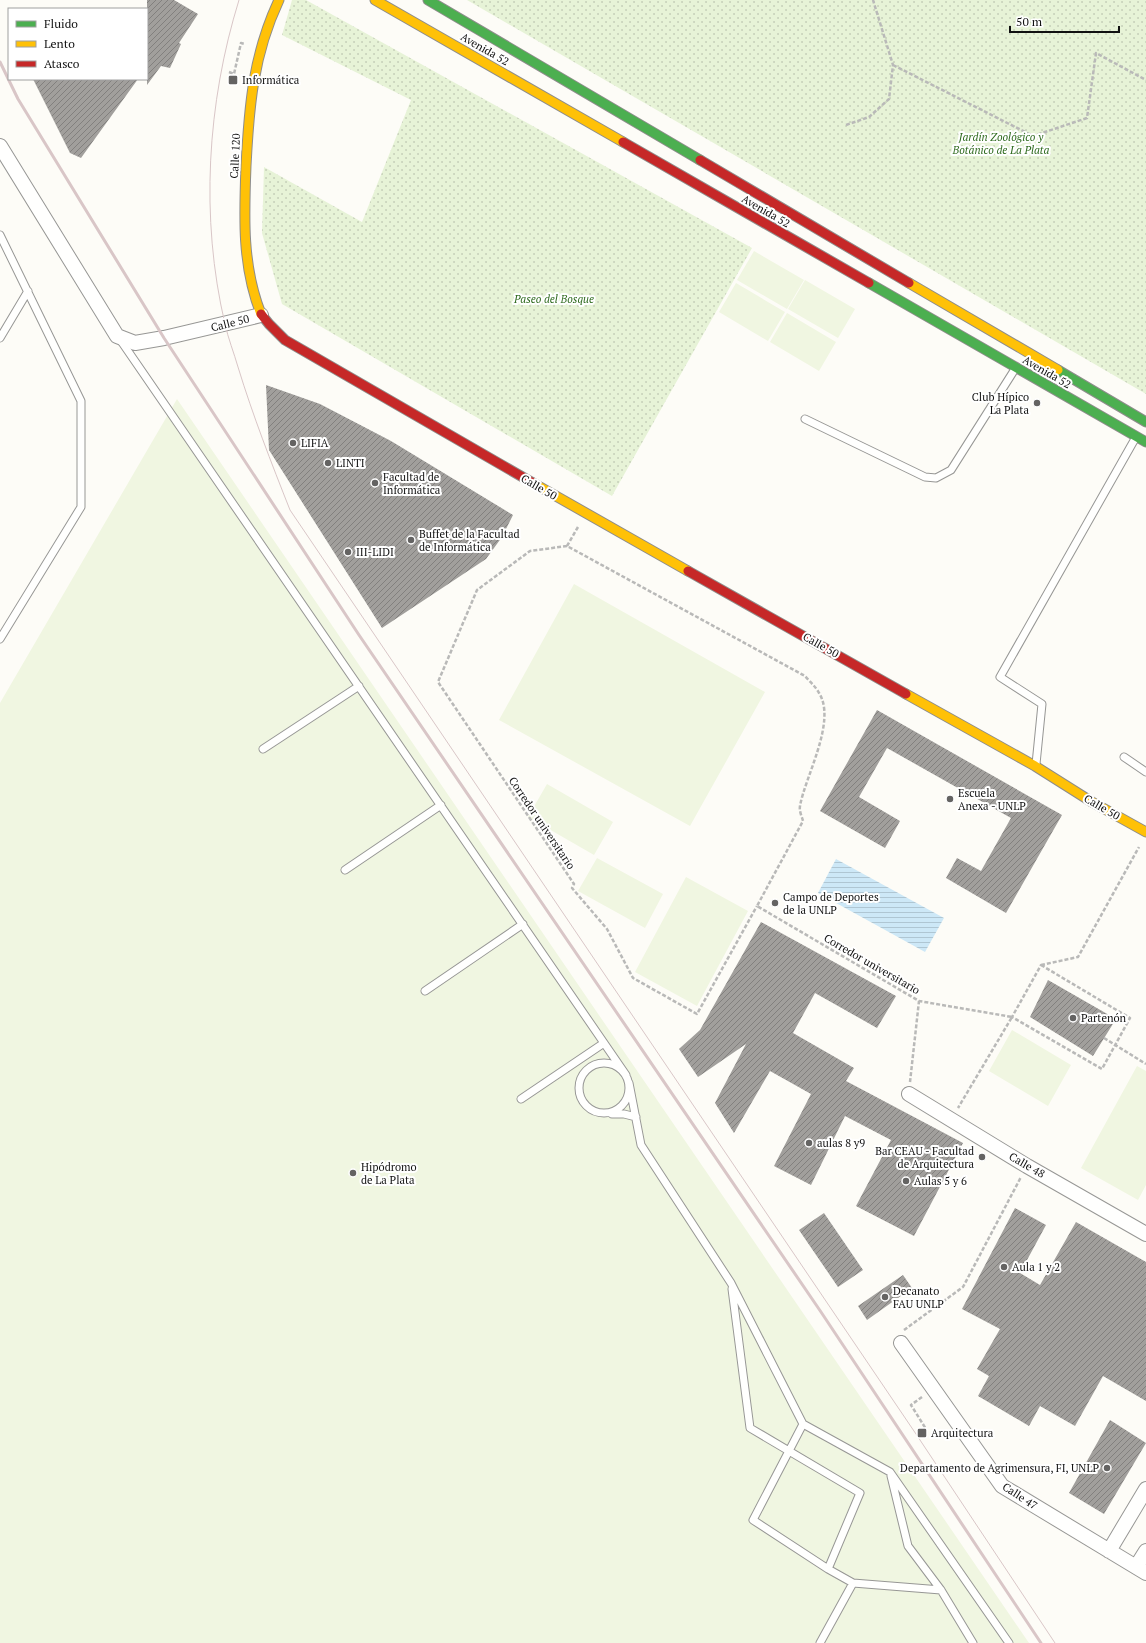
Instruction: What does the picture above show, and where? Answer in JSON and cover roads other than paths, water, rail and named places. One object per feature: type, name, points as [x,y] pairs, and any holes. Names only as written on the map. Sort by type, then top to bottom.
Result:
[{"type":"main road","name":"Calle 120","points":[[261,315],[248,277],[244,228],[250,96],[260,48],[271,14],[279,0]]},
{"type":"main road","name":"Avenida 52","points":[[375,0],[1016,367],[1142,428]]},
{"type":"main road","name":"Avenida 52","points":[[428,0],[1142,428],[1146,442]]},
{"type":"main road","name":"Calle 50","points":[[261,315],[285,340],[585,513],[1036,766],[1092,802],[1146,832]]},
{"type":"street","points":[[0,146],[117,336]]},
{"type":"street","name":"Calle 50","points":[[117,336],[135,342],[164,338],[261,315]]},
{"type":"street","name":"Calle 48","points":[[909,1094],[1027,1166],[1146,1234]]},
{"type":"street","name":"Calle 47","points":[[901,1337],[934,1390],[1002,1486],[1141,1570]]},
{"type":"street","points":[[1109,1551],[1146,1489]]},
{"type":"street","points":[[1141,1570],[1146,1551]]},
{"type":"lane","points":[[0,235],[81,401],[81,508],[0,639]]},
{"type":"lane","points":[[0,338],[28,291]]},
{"type":"lane","points":[[117,336],[626,1074],[641,1145],[731,1283],[803,1424],[890,1472],[1007,1641]]},
{"type":"lane","points":[[805,419],[925,477],[936,478],[951,470],[1016,367]]},
{"type":"lane","points":[[1036,766],[1042,704],[1000,677],[1142,428]]},
{"type":"lane","points":[[263,749],[359,686]]},
{"type":"lane","points":[[1124,757],[1146,772]]},
{"type":"lane","points":[[345,870],[441,805]]},
{"type":"lane","points":[[425,991],[523,924]]},
{"type":"lane","points":[[521,1100],[604,1043]]},
{"type":"lane","points":[[626,1074],[613,1064],[601,1063],[590,1067],[580,1079],[579,1095],[589,1109],[596,1113],[624,1114],[636,1117]]},
{"type":"lane","points":[[605,1114],[614,1112],[627,1100],[629,1083]]},
{"type":"lane","points":[[731,1283],[750,1428],[860,1493],[828,1569]]},
{"type":"lane","points":[[803,1424],[753,1520],[828,1569],[853,1583],[941,1590]]},
{"type":"lane","points":[[890,1472],[908,1546],[941,1590],[973,1643]]},
{"type":"lane","points":[[820,1643],[853,1583]]},
{"type":"water","points":[[836,859],[944,918],[925,952],[818,893]]},
{"type":"tram line","points":[[239,0],[228,39],[214,120],[210,202],[212,243],[217,284],[228,335],[256,421],[290,510],[916,1434],[1055,1643]]},
{"type":"railway","points":[[0,62],[8,78]]},
{"type":"railway","points":[[9,80],[18,99],[164,338],[359,635],[821,1312],[1041,1643]]},
{"type":"place","name":"Informática","points":[[233,80]]},
{"type":"place","name":"Club Hípico La Plata","points":[[1037,403]]},
{"type":"place","name":"LIFIA","points":[[293,443]]},
{"type":"place","name":"LINTI","points":[[328,463]]},
{"type":"place","name":"Facultad de Informática","points":[[375,483]]},
{"type":"place","name":"Buffet de la Facultad de Informática","points":[[411,540]]},
{"type":"place","name":"III-LIDI","points":[[348,552]]},
{"type":"place","name":"Escuela Anexa - UNLP","points":[[950,799]]},
{"type":"place","name":"Campo de Deportes de la UNLP","points":[[775,903]]},
{"type":"place","name":"Partenón","points":[[1073,1018]]},
{"type":"place","name":"aulas 8 y9","points":[[809,1143]]},
{"type":"place","name":"Bar CEAU - Facultad de Arquitectura","points":[[982,1157]]},
{"type":"place","name":"Hipódromo de La Plata","points":[[353,1173]]},
{"type":"place","name":"Aulas 5 y 6","points":[[906,1181]]},
{"type":"place","name":"Aula 1 y 2","points":[[1004,1267]]},
{"type":"place","name":"Decanato FAU UNLP","points":[[885,1297]]},
{"type":"place","name":"Arquitectura","points":[[922,1433]]},
{"type":"place","name":"Departamento de Agrimensura, FI, UNLP","points":[[1107,1468]]},
{"type":"park label","name":"Jardín Zoológico y Botánico de La Plata","points":[[1001,143]]},
{"type":"park label","name":"Paseo del Bosque","points":[[554,299]]}]
